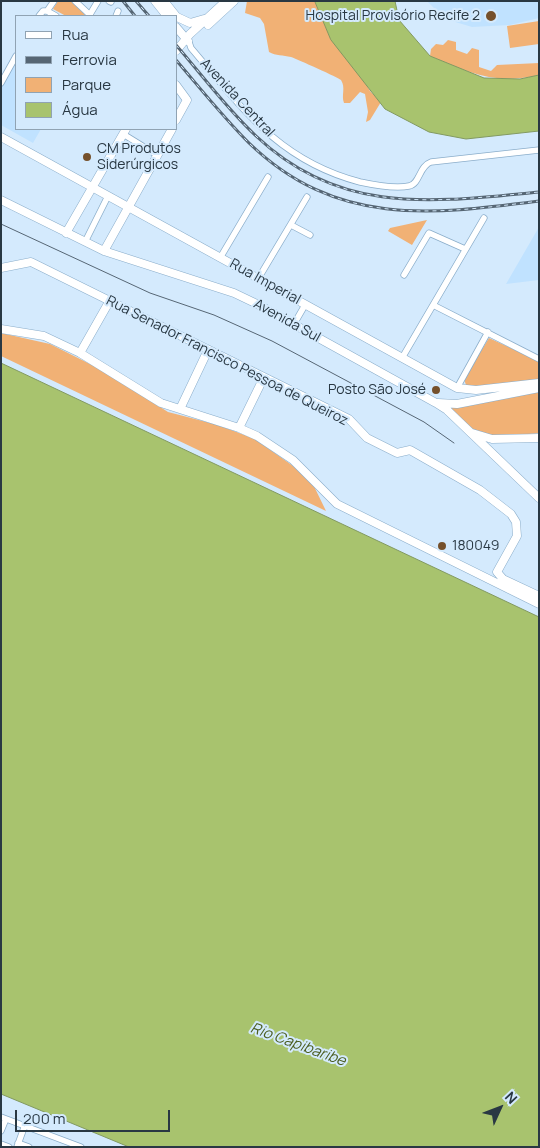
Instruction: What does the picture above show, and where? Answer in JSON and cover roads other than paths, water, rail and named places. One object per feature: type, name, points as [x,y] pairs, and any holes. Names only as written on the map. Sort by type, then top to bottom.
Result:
[{"type":"main road","points":[[155,1],[167,15]]},
{"type":"main road","points":[[164,1],[175,15]]},
{"type":"main road","points":[[178,17],[193,23],[234,1]]},
{"type":"main road","points":[[188,39],[225,5]]},
{"type":"main road","points":[[178,49],[214,12]]},
{"type":"main road","points":[[178,19],[188,39]]},
{"type":"main road","points":[[178,29],[188,39]]},
{"type":"main road","points":[[178,88],[186,100],[178,116]]},
{"type":"main road","points":[[104,251],[171,130]]},
{"type":"main road","points":[[66,233],[124,131]]},
{"type":"main road","name":"Rua Imperial","points":[[1,137],[457,388],[476,390],[539,383]]},
{"type":"main road","name":"Avenida Sul","points":[[1,200],[104,251],[234,293],[294,324],[447,410],[539,498]]},
{"type":"main road","name":"Rua Senador Francisco Pessoa de Queiroz","points":[[1,268],[31,262],[109,302],[349,418],[367,438],[397,453],[410,450],[480,490],[502,507],[516,522],[517,536],[497,572]]},
{"type":"main road","points":[[80,353],[109,302]]},
{"type":"main road","points":[[1,329],[44,336],[80,353],[161,403],[239,428],[272,445],[294,460],[337,504],[539,604]]},
{"type":"main road","points":[[180,409],[208,350]]},
{"type":"main road","points":[[239,428],[264,377]]},
{"type":"main road","points":[[436,403],[457,404],[539,388]]},
{"type":"main road","points":[[468,431],[492,439],[539,438]]},
{"type":"main road","points":[[480,576],[490,577],[497,572],[503,579],[539,596]]},
{"type":"street","points":[[40,15],[43,11],[47,11],[54,1]]},
{"type":"street","points":[[76,1],[88,15]]},
{"type":"street","points":[[90,15],[98,1]]},
{"type":"street","points":[[47,11],[54,15]]},
{"type":"street","name":"Avenida Central","points":[[188,39],[191,48],[239,105],[268,135],[313,164],[347,178],[368,184],[408,186],[415,183],[423,166],[431,162],[539,150]]},
{"type":"street","points":[[1,82],[15,58]]},
{"type":"street","points":[[124,131],[157,155]]},
{"type":"street","points":[[220,258],[268,177]]},
{"type":"street","points":[[85,242],[108,196]]},
{"type":"street","points":[[258,279],[307,197]]},
{"type":"street","points":[[402,358],[484,218]]},
{"type":"street","points":[[291,225],[310,235]]},
{"type":"street","points":[[404,275],[430,233],[466,249]]},
{"type":"street","points":[[294,324],[305,305]]},
{"type":"street","points":[[433,305],[539,359]]},
{"type":"street","points":[[457,388],[488,332]]},
{"type":"street","points":[[1,1131],[4,1118],[81,1147]]},
{"type":"street","points":[[25,1125],[18,1145],[29,1147]]},
{"type":"street","points":[[1,1144],[9,1147]]},
{"type":"water","points":[[315,1],[395,1],[399,20],[430,56],[484,78],[520,79],[539,75],[539,131],[466,139],[429,132],[385,109],[331,40]]},
{"type":"water","name":"Rio Capibaribe","points":[[1,363],[539,617],[539,1147],[129,1147],[1,1094]]},
{"type":"tram line","points":[[1,224],[150,293],[214,315],[272,341],[424,422],[454,443]]},
{"type":"railway","points":[[123,1],[134,15]]},
{"type":"railway","points":[[136,1],[148,15]]},
{"type":"railway","points":[[178,47],[245,126],[288,162],[321,180],[355,192],[390,198],[425,200],[462,199],[539,192]]},
{"type":"railway","points":[[178,62],[249,143],[282,170],[316,189],[350,202],[386,209],[422,211],[460,210],[539,201]]},
{"type":"place","name":"Hospital Provisório Recife 2","points":[[491,16]]},
{"type":"place","name":"CM Produtos Siderúrgicos","points":[[87,157]]},
{"type":"place","name":"Posto São José","points":[[436,390]]},
{"type":"place","name":"180049","points":[[442,546]]}]
